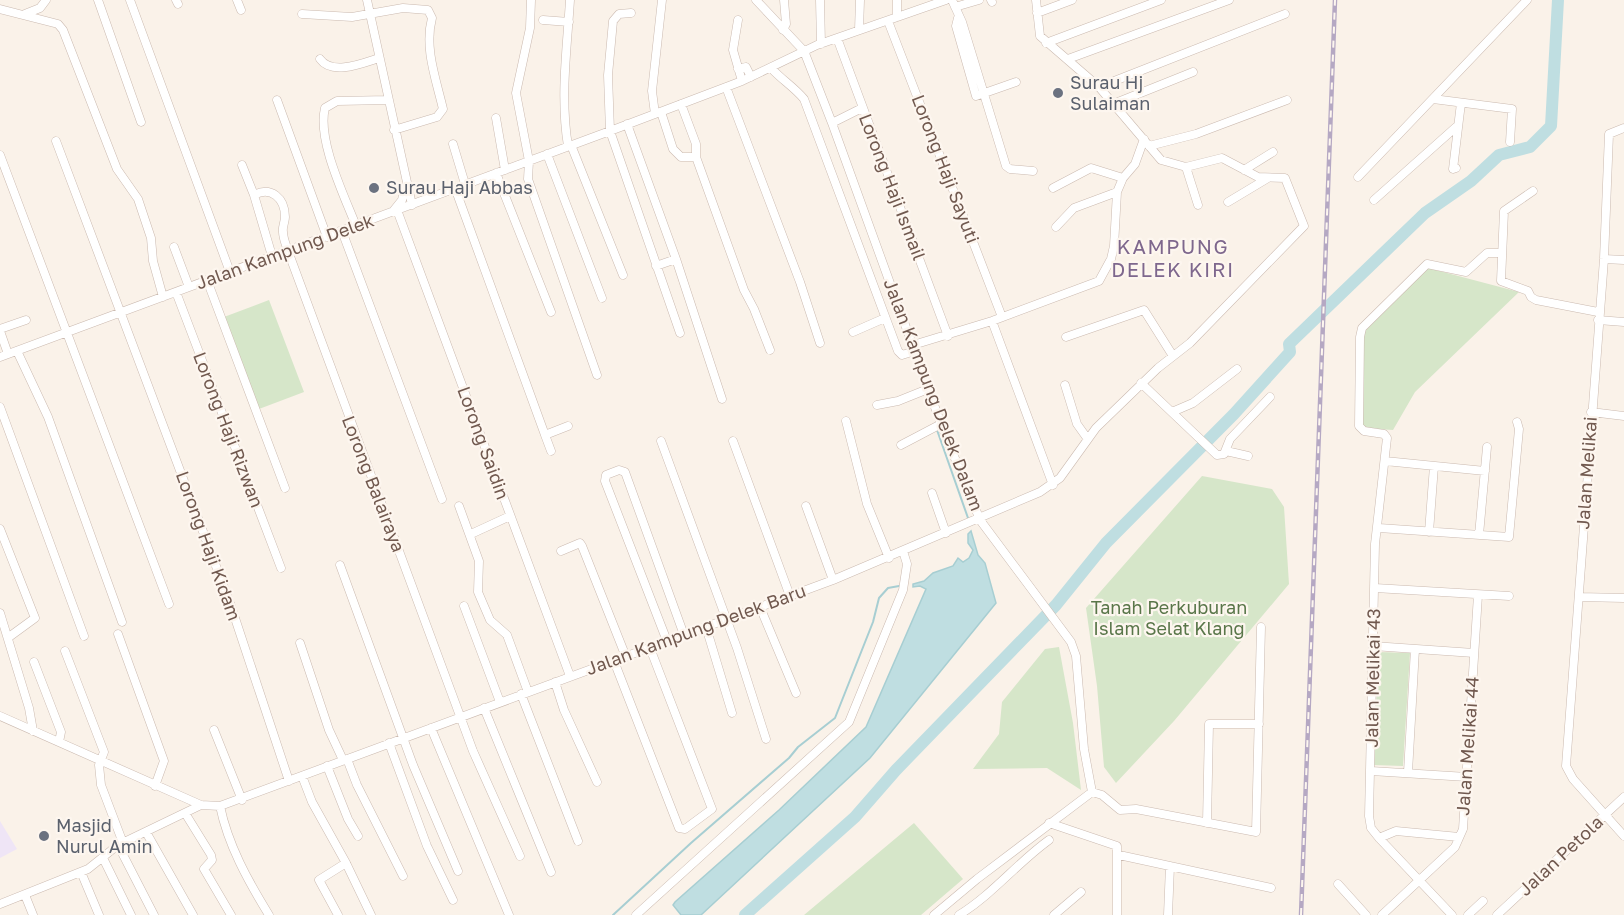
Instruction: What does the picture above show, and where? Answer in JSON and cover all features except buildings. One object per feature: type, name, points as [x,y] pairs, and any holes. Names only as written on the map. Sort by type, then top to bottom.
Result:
[{"type":"street","points":[[25,14],[40,8],[46,0]]},
{"type":"street","points":[[98,0],[141,122]]},
{"type":"street","points":[[130,0],[230,272]]},
{"type":"street","points":[[237,0],[241,10]]},
{"type":"street","points":[[367,0],[412,205]]},
{"type":"street","points":[[531,0],[530,28],[516,93],[529,161],[528,178],[534,201],[597,375]]},
{"type":"street","points":[[570,0],[568,52],[563,73],[569,145],[622,275]]},
{"type":"street","points":[[662,0],[652,91],[673,149],[681,157],[696,157]]},
{"type":"street","name":"Jalan Kampung Delek Dalam","points":[[756,0],[804,51],[832,123],[912,351],[928,388],[934,427],[980,520],[1071,642],[1076,656],[1084,749],[1092,792]]},
{"type":"street","points":[[783,30],[786,24],[784,0]]},
{"type":"street","points":[[820,0],[821,44]]},
{"type":"street","points":[[859,30],[860,0]]},
{"type":"street","points":[[897,0],[897,17]]},
{"type":"street","points":[[979,0],[953,3],[957,22],[962,22],[980,95],[1008,168],[1033,171]]},
{"type":"street","points":[[1035,0],[1040,36],[1099,87],[1161,160],[1169,165],[1185,167],[1222,158],[1258,177],[1268,178]]},
{"type":"street","points":[[1037,13],[1072,0]]},
{"type":"street","points":[[1047,43],[1161,0]]},
{"type":"street","points":[[1068,59],[1229,0]]},
{"type":"street","points":[[1358,177],[1527,0]]},
{"type":"street","name":"Jalan Kampung Delek","points":[[8,354],[610,131],[742,81],[821,44],[943,1]]},
{"type":"street","points":[[302,14],[352,17],[403,8],[428,10],[432,18],[429,30],[430,54],[443,109],[436,117],[394,130]]},
{"type":"street","points":[[0,9],[58,24],[63,30],[117,169],[138,199],[151,238],[153,261],[163,297]]},
{"type":"street","points":[[631,13],[619,14],[613,21],[608,75],[610,131],[680,333]]},
{"type":"street","points":[[1099,87],[1285,14]]},
{"type":"street","points":[[543,20],[569,22]]},
{"type":"street","points":[[738,20],[733,50],[742,81]]},
{"type":"street","name":"Lorong Haji Sayuti","points":[[888,21],[1002,317]]},
{"type":"street","name":"Lorong Haji Ismail","points":[[837,38],[948,336]]},
{"type":"street","points":[[320,59],[324,64],[333,67],[379,58]]},
{"type":"street","points":[[738,69],[746,67],[751,77]]},
{"type":"street","points":[[771,68],[783,82],[795,88],[804,99],[885,318],[898,351],[902,355],[1099,281],[1111,259],[1114,246],[1117,192],[1123,178],[1135,164],[1144,138]]},
{"type":"street","points":[[1113,104],[1193,72]]},
{"type":"street","points":[[980,95],[1016,82]]},
{"type":"street","points":[[726,87],[820,343]]},
{"type":"street","points":[[1434,99],[1512,109],[1510,142]]},
{"type":"street","points":[[277,100],[327,237]]},
{"type":"street","points":[[356,226],[328,147],[323,117],[325,108],[337,102],[388,100]]},
{"type":"street","points":[[1149,146],[1196,134],[1287,100]]},
{"type":"street","points":[[1456,168],[1453,169],[1456,127],[1461,103]]},
{"type":"street","points":[[681,104],[696,144],[696,157],[744,290],[770,350]]},
{"type":"street","points":[[832,123],[862,108]]},
{"type":"street","points":[[496,118],[505,170]]},
{"type":"street","points":[[627,124],[676,258],[722,399]]},
{"type":"street","points":[[1374,200],[1456,127]]},
{"type":"street","name":"Jalan Melikai","points":[[1624,128],[1609,134],[1604,259],[1566,766],[1573,780],[1624,836]]},
{"type":"street","name":"Lorong Haji Kidam","points":[[56,141],[238,627],[289,781]]},
{"type":"street","points":[[453,144],[465,184]]},
{"type":"street","points":[[1244,170],[1273,152]]},
{"type":"street","points":[[547,154],[602,298]]},
{"type":"street","points":[[0,155],[169,604]]},
{"type":"street","points":[[242,165],[254,195],[272,256]]},
{"type":"street","points":[[1185,167],[1198,205]]},
{"type":"street","points":[[1053,188],[1091,168],[1123,178]]},
{"type":"street","points":[[496,173],[551,312]]},
{"type":"street","points":[[1228,202],[1268,178]]},
{"type":"street","name":"Jalan Kampung Delek Baru","points":[[0,716],[201,806],[220,806],[242,800],[345,759],[760,608],[980,520],[1053,485],[1087,438],[1141,383],[1190,343],[1304,226],[1287,180],[1268,178]]},
{"type":"street","points":[[395,211],[402,200],[406,185]]},
{"type":"street","points":[[455,188],[551,450]]},
{"type":"street","name":"Lorong Balairaya","points":[[254,195],[269,190],[282,202],[285,215],[283,232],[288,250],[460,717],[520,856]]},
{"type":"street","points":[[1533,191],[1504,211],[1500,281],[1528,291],[1536,300],[1624,322]]},
{"type":"street","points":[[1056,226],[1074,208],[1117,192]]},
{"type":"street","name":"Lorong Saidin","points":[[395,211],[570,676]]},
{"type":"street","points":[[342,231],[442,499]]},
{"type":"street","points":[[174,247],[189,287]]},
{"type":"street","name":"Jalan Melikai 43","points":[[1452,915],[1379,838],[1371,828],[1369,816],[1376,544],[1387,438],[1384,434],[1361,429],[1358,416],[1362,328],[1428,264],[1466,272],[1487,253],[1502,253]]},
{"type":"street","points":[[656,266],[676,258]]},
{"type":"street","points":[[1604,259],[1624,261]]},
{"type":"street","points":[[207,280],[285,488]]},
{"type":"street","name":"Lorong Haji Rizwan","points":[[176,292],[281,568]]},
{"type":"street","points":[[1066,337],[1144,310],[1173,356]]},
{"type":"street","points":[[853,332],[885,318]]},
{"type":"street","points":[[26,320],[0,330],[8,354],[48,417],[122,622]]},
{"type":"street","points":[[992,321],[1053,485]]},
{"type":"street","points":[[1172,412],[1192,403],[1237,369]]},
{"type":"street","points":[[1141,383],[1211,452],[1222,456],[1230,439],[1270,398]]},
{"type":"street","points":[[1065,385],[1077,423],[1087,438]]},
{"type":"street","points":[[877,405],[898,401],[928,388]]},
{"type":"street","points":[[0,407],[84,636]]},
{"type":"street","points":[[1591,412],[1624,416]]},
{"type":"street","points":[[846,422],[867,504],[888,558]]},
{"type":"street","points":[[1378,528],[1509,537],[1519,429],[1517,422]]},
{"type":"street","points":[[545,435],[568,426]]},
{"type":"street","points":[[901,445],[934,427]]},
{"type":"street","points":[[661,441],[726,619],[766,739]]},
{"type":"street","points":[[733,441],[790,596]]},
{"type":"street","points":[[1479,535],[1487,447]]},
{"type":"street","points":[[1226,451],[1248,456]]},
{"type":"street","points":[[1385,462],[1485,471]]},
{"type":"street","points":[[1429,531],[1434,466]]},
{"type":"street","points":[[667,641],[605,481],[606,475],[619,470],[625,472],[684,635]]},
{"type":"street","points":[[932,493],[946,533]]},
{"type":"street","points":[[459,506],[479,561],[478,592],[490,620],[507,635],[524,693],[578,841]]},
{"type":"street","points":[[806,506],[833,580]]},
{"type":"street","points":[[471,534],[510,516]]},
{"type":"street","points":[[0,529],[28,598],[34,621],[9,637]]},
{"type":"street","points":[[561,551],[580,543],[582,546],[626,657]]},
{"type":"street","points":[[636,915],[849,722],[903,590],[907,564],[903,551]]},
{"type":"street","points":[[340,565],[403,738],[459,871]]},
{"type":"street","points":[[1375,588],[1509,596]]},
{"type":"street","name":"Jalan Melikai 44","points":[[1382,915],[1455,847],[1459,837],[1464,820],[1479,595]]},
{"type":"street","points":[[1579,597],[1624,598]]},
{"type":"street","points":[[464,606],[500,702]]},
{"type":"street","points":[[760,608],[796,693]]},
{"type":"street","points":[[0,613],[9,637],[33,731]]},
{"type":"street","points":[[706,627],[732,713]]},
{"type":"street","points":[[935,915],[1049,823],[1092,792],[1102,795],[1120,810],[1136,809],[1256,832],[1261,627]]},
{"type":"street","points":[[118,634],[165,761],[155,786]]},
{"type":"street","points":[[300,643],[329,730],[404,876]]},
{"type":"street","points":[[1373,646],[1474,653]]},
{"type":"street","points":[[614,660],[679,828],[685,829],[712,810],[650,648]]},
{"type":"street","points":[[1408,772],[1415,649]]},
{"type":"street","points":[[65,651],[104,752],[101,761],[100,785],[120,844],[154,915]]},
{"type":"street","points":[[34,662],[61,732],[59,742]]},
{"type":"street","points":[[555,682],[564,710],[597,782]]},
{"type":"street","points":[[483,708],[551,872]]},
{"type":"street","points":[[1207,823],[1209,724],[1259,724]]},
{"type":"street","points":[[431,728],[509,915]]},
{"type":"street","points":[[214,730],[242,800]]},
{"type":"street","points":[[389,743],[427,846],[453,900]]},
{"type":"street","points":[[327,766],[348,819],[358,836]]},
{"type":"street","points":[[1371,771],[1467,777]]},
{"type":"street","points":[[302,776],[312,802],[346,862],[370,915]]},
{"type":"street","name":"Jalan Petola","points":[[1497,915],[1624,797]]},
{"type":"street","points":[[0,904],[81,872],[120,844],[201,806]]},
{"type":"street","points":[[220,806],[224,826],[237,856],[269,915]]},
{"type":"street","points":[[185,813],[211,855],[212,860],[204,869],[231,915]]},
{"type":"street","points":[[1049,823],[1115,844],[1119,855],[1117,915]]},
{"type":"street","points":[[1379,838],[1396,831],[1459,837]]},
{"type":"street","points":[[146,832],[193,915]]},
{"type":"street","points":[[959,915],[996,888],[1035,850],[1049,840]]},
{"type":"street","points":[[1119,855],[1271,888]]},
{"type":"street","points":[[103,858],[112,870],[131,915]]},
{"type":"street","points":[[338,915],[319,880],[346,862]]},
{"type":"street","points":[[1168,915],[1170,866]]},
{"type":"street","points":[[81,872],[99,915]]},
{"type":"street","points":[[1338,884],[1366,915]]},
{"type":"street","points":[[1054,915],[1081,892]]},
{"type":"street","points":[[24,895],[33,915]]},
{"type":"street","points":[[1468,915],[1484,901]]},
{"type":"shaded area","points":[[0,821],[17,849],[0,858]]},
{"type":"green space","points":[[1428,268],[1519,292],[1415,392],[1393,430],[1364,428],[1361,422],[1363,330]]},
{"type":"green space","points":[[269,300],[304,392],[259,409],[224,317]]},
{"type":"green space","name":"Tanah Perkuburan Islam Selat Klang","points":[[1202,476],[1272,489],[1284,507],[1289,584],[1174,721],[1116,783],[1104,767],[1097,686],[1086,608]]},
{"type":"green space","points":[[1059,647],[1073,723],[1081,790],[1047,768],[973,769],[999,734],[1002,702],[1045,649]]},
{"type":"green space","points":[[1378,652],[1410,653],[1403,766],[1374,765]]},
{"type":"green space","points":[[914,823],[963,879],[921,915],[804,915]]},
{"type":"water","points":[[971,531],[978,555],[985,563],[996,603],[870,758],[701,915],[681,915],[673,905],[675,902],[779,810],[866,727],[926,589],[920,586],[913,587],[913,584],[924,581],[933,573],[953,566],[958,558],[963,562],[969,558],[973,550],[968,543],[968,534]]},
{"type":"waterway","points":[[745,915],[855,817],[896,770],[1056,605],[1106,543],[1234,414],[1290,352],[1289,344],[1425,213],[1471,181],[1499,155],[1530,147],[1551,126],[1558,0]]},
{"type":"waterway","points":[[937,430],[968,518]]},
{"type":"waterway","points":[[613,915],[691,843],[789,758],[798,747],[835,718],[873,622],[879,598],[888,588],[899,586]]},
{"type":"railway","points":[[1301,915],[1335,0]]},
{"type":"place","name":"Surau Hj Sulaiman","points":[[1058,93]]},
{"type":"place","name":"Surau Haji Abbas","points":[[374,188]]},
{"type":"place","name":"Masjid Nurul Amin","points":[[44,836]]},
{"type":"district","name":"KAMPUNG DELEK KIRI","points":[[1173,258]]}]
